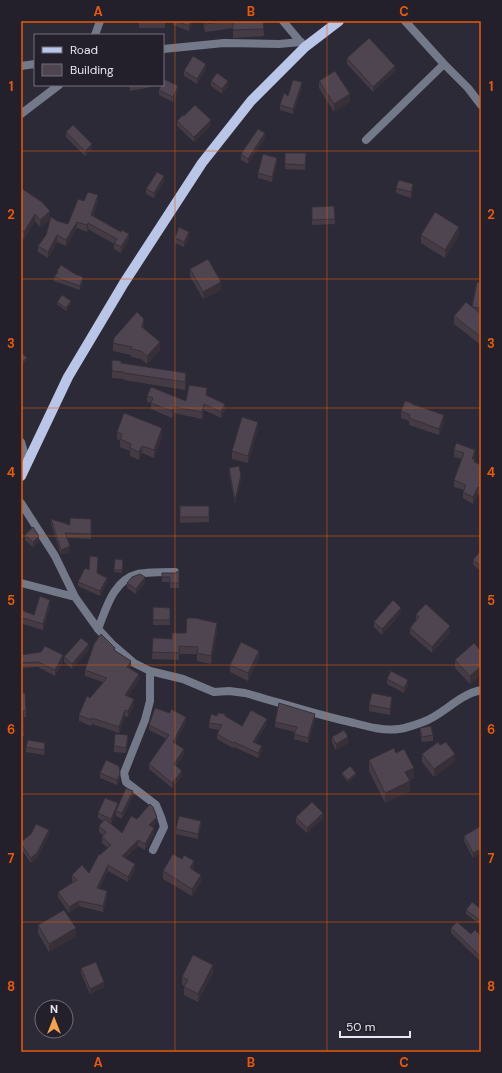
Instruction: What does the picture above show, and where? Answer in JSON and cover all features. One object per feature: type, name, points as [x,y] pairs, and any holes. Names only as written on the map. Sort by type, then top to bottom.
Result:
[{"type":"main road","points":[[23,468],[68,377],[124,283],[202,163],[251,101],[303,44],[339,21]]},
{"type":"street","points":[[95,34],[100,21]]},
{"type":"street","points":[[283,21],[303,44]]},
{"type":"street","points":[[405,21],[468,88],[481,105]]},
{"type":"street","points":[[164,49],[224,43],[303,44]]},
{"type":"street","points":[[21,66],[34,64]]},
{"type":"street","points":[[366,140],[444,64]]},
{"type":"street","points":[[21,114],[58,86]]},
{"type":"street","points":[[21,442],[23,468]]},
{"type":"street","points":[[21,503],[55,556],[75,597],[98,630],[134,663],[150,671],[183,679],[214,692],[229,691],[245,693],[340,720],[376,728],[398,729],[424,722],[434,717],[456,701],[481,690]]},
{"type":"street","points":[[98,630],[105,610],[114,592],[127,579],[138,574],[175,572]]},
{"type":"street","points":[[21,583],[75,597]]},
{"type":"street","points":[[150,671],[150,701],[145,720],[124,773],[126,782],[156,805],[161,817],[164,827],[153,850]]},
{"type":"building","points":[[176,21],[191,21],[189,26]]},
{"type":"building","points":[[205,21],[228,21],[205,24]]},
{"type":"building","points":[[233,21],[263,21],[264,29],[233,30]]},
{"type":"building","points":[[369,38],[395,66],[373,87],[347,58]]},
{"type":"building","points":[[193,56],[206,64],[197,79],[184,71]]},
{"type":"building","points":[[335,71],[350,94],[334,104],[319,81]]},
{"type":"building","points":[[217,73],[228,81],[222,89],[211,81]]},
{"type":"building","points":[[164,79],[178,86],[173,97],[159,90],[161,86],[164,86]]},
{"type":"building","points":[[293,80],[302,82],[293,109],[280,105],[284,93],[288,96]]},
{"type":"building","points":[[195,105],[211,120],[194,137],[177,121]]},
{"type":"building","points":[[73,125],[92,144],[85,151],[66,132]]},
{"type":"building","points":[[258,129],[265,133],[248,159],[241,154]]},
{"type":"building","points":[[285,153],[306,153],[305,165],[285,164]]},
{"type":"building","points":[[263,154],[277,158],[272,177],[258,173]]},
{"type":"building","points":[[157,172],[164,176],[154,193],[146,189]]},
{"type":"building","points":[[399,180],[413,184],[411,192],[396,188]]},
{"type":"building","points":[[21,188],[42,202],[50,211],[40,220],[35,214],[24,232],[21,230]]},
{"type":"building","points":[[88,192],[98,195],[91,215],[121,232],[122,230],[129,234],[121,247],[114,243],[117,239],[88,223],[87,225],[77,222],[66,240],[57,235],[48,252],[38,246],[46,235],[51,217],[57,221],[68,224],[78,199],[84,201]]},
{"type":"building","points":[[334,206],[335,219],[312,220],[312,207]]},
{"type":"building","points":[[435,212],[459,227],[445,250],[421,235]]},
{"type":"building","points":[[179,227],[189,232],[184,242],[175,238]]},
{"type":"building","points":[[208,259],[221,282],[203,292],[190,269]]},
{"type":"building","points":[[61,265],[83,277],[80,286],[54,277]]},
{"type":"building","points":[[477,282],[481,283],[481,308],[472,307]]},
{"type":"building","points":[[62,295],[71,301],[66,308],[57,302]]},
{"type":"building","points":[[466,302],[481,314],[481,337],[454,316]]},
{"type":"building","points":[[137,312],[144,319],[142,327],[160,342],[147,356],[141,351],[131,349],[132,347],[113,343],[114,338]]},
{"type":"building","points":[[22,353],[27,358],[21,363],[21,354]]},
{"type":"building","points":[[112,360],[121,361],[121,363],[186,373],[185,382],[112,371]]},
{"type":"building","points":[[189,385],[207,388],[206,395],[225,404],[221,412],[204,404],[202,412],[174,407],[172,411],[151,403],[153,398],[147,396],[151,387],[186,401]]},
{"type":"building","points":[[405,401],[444,415],[439,429],[409,418],[410,415],[401,411]]},
{"type":"building","points":[[124,413],[162,428],[154,450],[142,446],[139,452],[130,448],[131,444],[120,439],[122,434],[117,432]]},
{"type":"building","points":[[242,417],[258,422],[248,456],[232,451]]},
{"type":"building","points":[[456,443],[475,450],[472,459],[475,459],[474,462],[481,465],[481,489],[478,487],[473,497],[463,492],[466,485],[454,480],[464,453],[454,450]]},
{"type":"building","points":[[239,466],[241,475],[235,500],[229,468]]},
{"type":"building","points":[[180,506],[209,506],[209,517],[180,517]]},
{"type":"building","points":[[70,518],[91,519],[91,534],[65,533],[70,546],[61,550],[51,519],[70,525]]},
{"type":"building","points":[[33,527],[39,536],[33,542],[25,535]]},
{"type":"building","points":[[481,550],[481,566],[473,560]]},
{"type":"building","points":[[90,556],[98,557],[97,573],[107,578],[100,591],[78,582],[85,568],[89,570]]},
{"type":"building","points":[[115,559],[123,560],[122,570],[114,570]]},
{"type":"building","points":[[179,571],[179,583],[170,583],[170,577],[162,577],[162,573],[175,573]]},
{"type":"building","points":[[140,574],[145,577],[136,589],[127,583],[132,577]]},
{"type":"building","points":[[40,596],[50,600],[43,624],[23,618],[21,621],[21,610],[34,615]]},
{"type":"building","points":[[393,600],[401,608],[382,629],[374,622]]},
{"type":"building","points":[[426,604],[450,626],[432,647],[410,628],[419,617],[416,614]]},
{"type":"building","points":[[153,607],[170,608],[170,620],[153,620]]},
{"type":"building","points":[[187,618],[195,618],[217,623],[211,656],[197,653],[198,647],[179,646],[179,653],[152,652],[153,638],[172,639],[172,633],[186,633]]},
{"type":"building","points":[[101,634],[115,648],[114,650],[131,661],[127,667],[139,674],[125,695],[134,699],[128,711],[125,710],[119,727],[92,718],[91,720],[79,715],[87,696],[90,698],[107,678],[85,670],[94,644]]},
{"type":"building","points":[[81,638],[89,644],[72,664],[64,657]]},
{"type":"building","points":[[241,642],[259,651],[248,673],[230,665]]},
{"type":"building","points":[[474,643],[481,651],[481,666],[470,676],[455,660]]},
{"type":"building","points":[[45,646],[63,655],[55,670],[38,662],[22,663],[21,655],[41,652]]},
{"type":"building","points":[[391,671],[408,680],[404,688],[387,679]]},
{"type":"building","points":[[21,693],[25,693],[26,711],[23,711],[24,729],[21,729]]},
{"type":"building","points":[[372,693],[392,697],[390,709],[369,705]]},
{"type":"building","points":[[279,703],[315,714],[308,738],[294,734],[297,727],[275,722]]},
{"type":"building","points":[[155,708],[170,713],[171,709],[186,717],[173,742],[184,749],[174,764],[182,771],[172,783],[149,764],[169,735],[149,725]]},
{"type":"building","points":[[251,710],[267,719],[253,742],[262,746],[258,753],[234,742],[233,743],[217,734],[222,725],[209,723],[211,714],[217,716],[218,713],[225,714],[225,716],[242,726]]},
{"type":"building","points":[[431,726],[433,735],[422,737],[420,728]]},
{"type":"building","points":[[344,730],[348,737],[336,744],[332,737]]},
{"type":"building","points":[[115,734],[128,735],[126,748],[114,746]]},
{"type":"building","points":[[28,740],[45,743],[44,750],[26,747]]},
{"type":"building","points":[[438,742],[440,745],[446,742],[455,754],[434,769],[422,754]]},
{"type":"building","points":[[394,748],[396,753],[404,749],[414,768],[405,772],[410,781],[385,793],[369,760]]},
{"type":"building","points":[[106,760],[119,766],[120,774],[117,780],[100,773]]},
{"type":"building","points":[[350,766],[356,773],[348,780],[342,773]]},
{"type":"building","points":[[126,788],[133,791],[122,813],[116,811]]},
{"type":"building","points":[[105,798],[118,803],[111,819],[98,813]]},
{"type":"building","points":[[312,802],[323,813],[307,828],[296,817]]},
{"type":"building","points":[[150,804],[153,807],[157,817],[149,825],[154,828],[145,844],[138,840],[122,856],[135,864],[128,877],[108,865],[97,888],[107,891],[103,906],[79,901],[69,907],[58,892],[77,880],[72,875],[82,865],[89,873],[99,854],[100,855],[111,845],[102,837],[106,832],[99,826],[105,819],[122,833],[131,816],[137,819]]},
{"type":"building","points":[[179,816],[201,821],[198,834],[176,829]]},
{"type":"building","points":[[36,824],[49,830],[37,853],[31,858],[21,842],[31,834]]},
{"type":"building","points":[[481,826],[481,849],[473,853],[464,836]]},
{"type":"building","points":[[173,854],[182,859],[184,855],[194,861],[190,868],[201,875],[192,889],[163,871]]},
{"type":"building","points":[[472,902],[481,909],[481,921],[466,910]]},
{"type":"building","points":[[64,910],[76,928],[49,944],[38,925]]},
{"type":"building","points":[[457,922],[471,934],[475,930],[481,936],[481,957],[451,928]]},
{"type":"building","points":[[193,955],[213,965],[198,994],[184,987],[188,980],[182,977]]},
{"type":"building","points":[[96,962],[104,982],[90,989],[81,968]]}]
